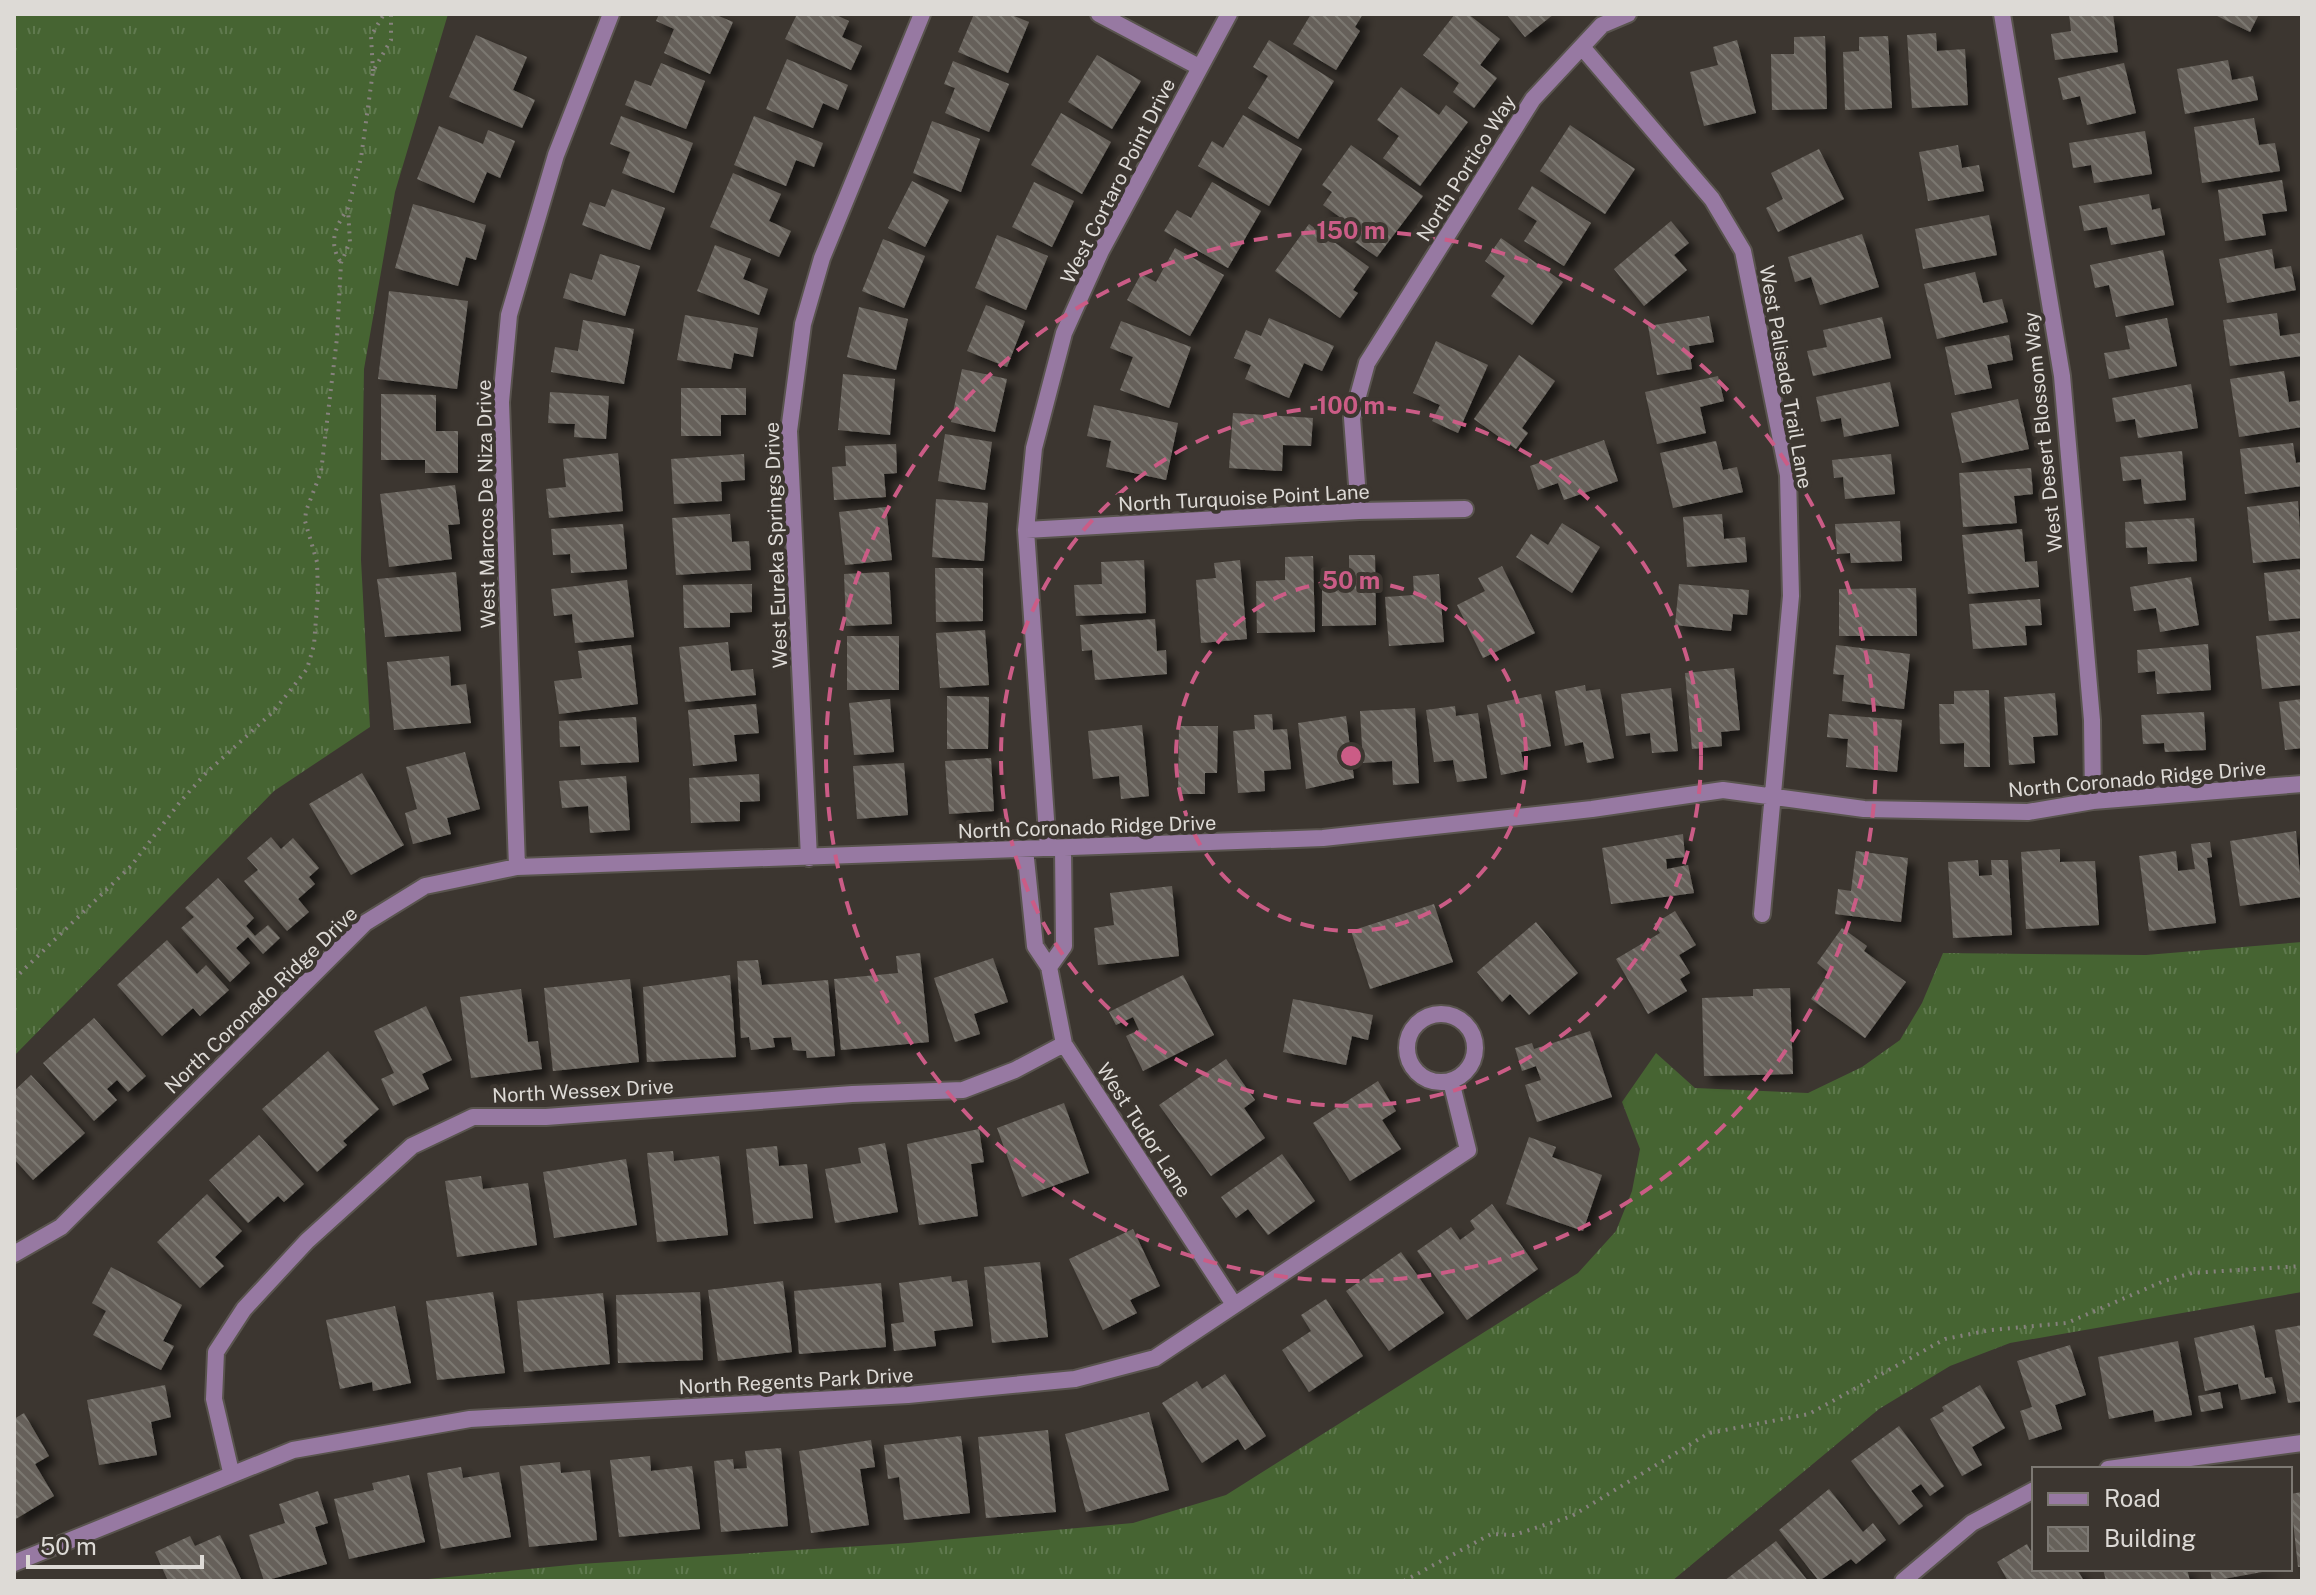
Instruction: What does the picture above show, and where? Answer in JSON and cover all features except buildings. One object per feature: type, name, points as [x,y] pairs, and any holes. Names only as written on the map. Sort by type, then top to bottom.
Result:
[{"type":"street","name":"West Marcos De Niza Drive","points":[[517,867],[501,402],[509,315],[556,155],[611,14]]},
{"type":"street","name":"West Eureka Springs Drive","points":[[809,858],[789,431],[803,324],[822,258],[922,14]]},
{"type":"street","points":[[1099,14],[1199,67]]},
{"type":"street","name":"West Cortaro Point Drive","points":[[1056,848],[1026,530],[1034,448],[1064,333],[1101,251],[1229,14]]},
{"type":"street","name":"North Portico Way","points":[[1359,511],[1352,418],[1367,363],[1533,99],[1602,25],[1628,14]]},
{"type":"street","name":"West Desert Blossom Way","points":[[2002,14],[2062,376],[2092,720],[2093,801]]},
{"type":"street","name":"West Palisade Trail Lane","points":[[1582,47],[1712,199],[1743,251],[1788,475],[1791,596],[1762,914]]},
{"type":"street","name":"North Turquoise Point Lane","points":[[1026,530],[1359,511],[1465,509]]},
{"type":"street","name":"North Coronado Ridge Drive","points":[[14,1254],[61,1227],[365,923],[425,886],[517,867],[1323,838],[1592,809],[1723,790],[1864,809],[2028,812],[2093,801],[2302,784]]},
{"type":"street","points":[[1049,967],[1064,946],[1056,848]]},
{"type":"street","name":"West Tudor Lane","points":[[1025,849],[1035,946],[1049,967],[1064,1044],[1233,1303]]},
{"type":"street","points":[[1449,1015],[1460,1020],[1474,1040],[1472,1064],[1451,1081],[1426,1079],[1411,1066],[1407,1042],[1416,1024],[1428,1017],[1449,1015]]},
{"type":"street","name":"North Wessex Drive","points":[[231,1472],[214,1399],[216,1352],[244,1309],[307,1241],[412,1146],[473,1117],[546,1117],[852,1094],[963,1090],[1015,1070],[1064,1044]]},
{"type":"street","name":"North Regents Park Drive","points":[[14,1563],[231,1472],[293,1450],[470,1419],[908,1395],[1075,1379],[1155,1358],[1233,1303],[1468,1150],[1451,1081]]},
{"type":"street","points":[[2123,1467],[2302,1443]]},
{"type":"street","points":[[1903,1581],[1972,1523],[2032,1491]]},
{"type":"path","points":[[14,979],[131,866],[180,802],[206,773],[274,711],[307,669],[314,645],[318,593],[317,562],[305,521],[323,460],[325,410],[337,338],[341,263],[350,242],[348,209],[361,158],[373,71],[371,36],[384,14]]},
{"type":"path","points":[[373,71],[391,40],[391,14]]},
{"type":"path","points":[[341,263],[333,241],[339,221],[348,209]]},
{"type":"path","points":[[1404,1581],[1491,1534],[1514,1535],[1572,1516],[1709,1433],[1809,1414],[1945,1339],[1991,1330],[2067,1323],[2151,1286],[2192,1273],[2302,1266]]},
{"type":"green space","points":[[14,14],[448,14],[395,192],[364,369],[361,560],[370,727],[274,791],[14,1056]]},
{"type":"green space","points":[[2302,942],[2302,1292],[2010,1343],[1950,1366],[1879,1409],[1672,1581],[408,1581],[580,1564],[908,1543],[1133,1523],[1226,1495],[1578,1273],[1616,1231],[1632,1191],[1640,1149],[1622,1102],[1656,1053],[1695,1088],[1808,1093],[1862,1067],[1900,1040],[1922,1003],[1943,953],[2146,955]]}]
